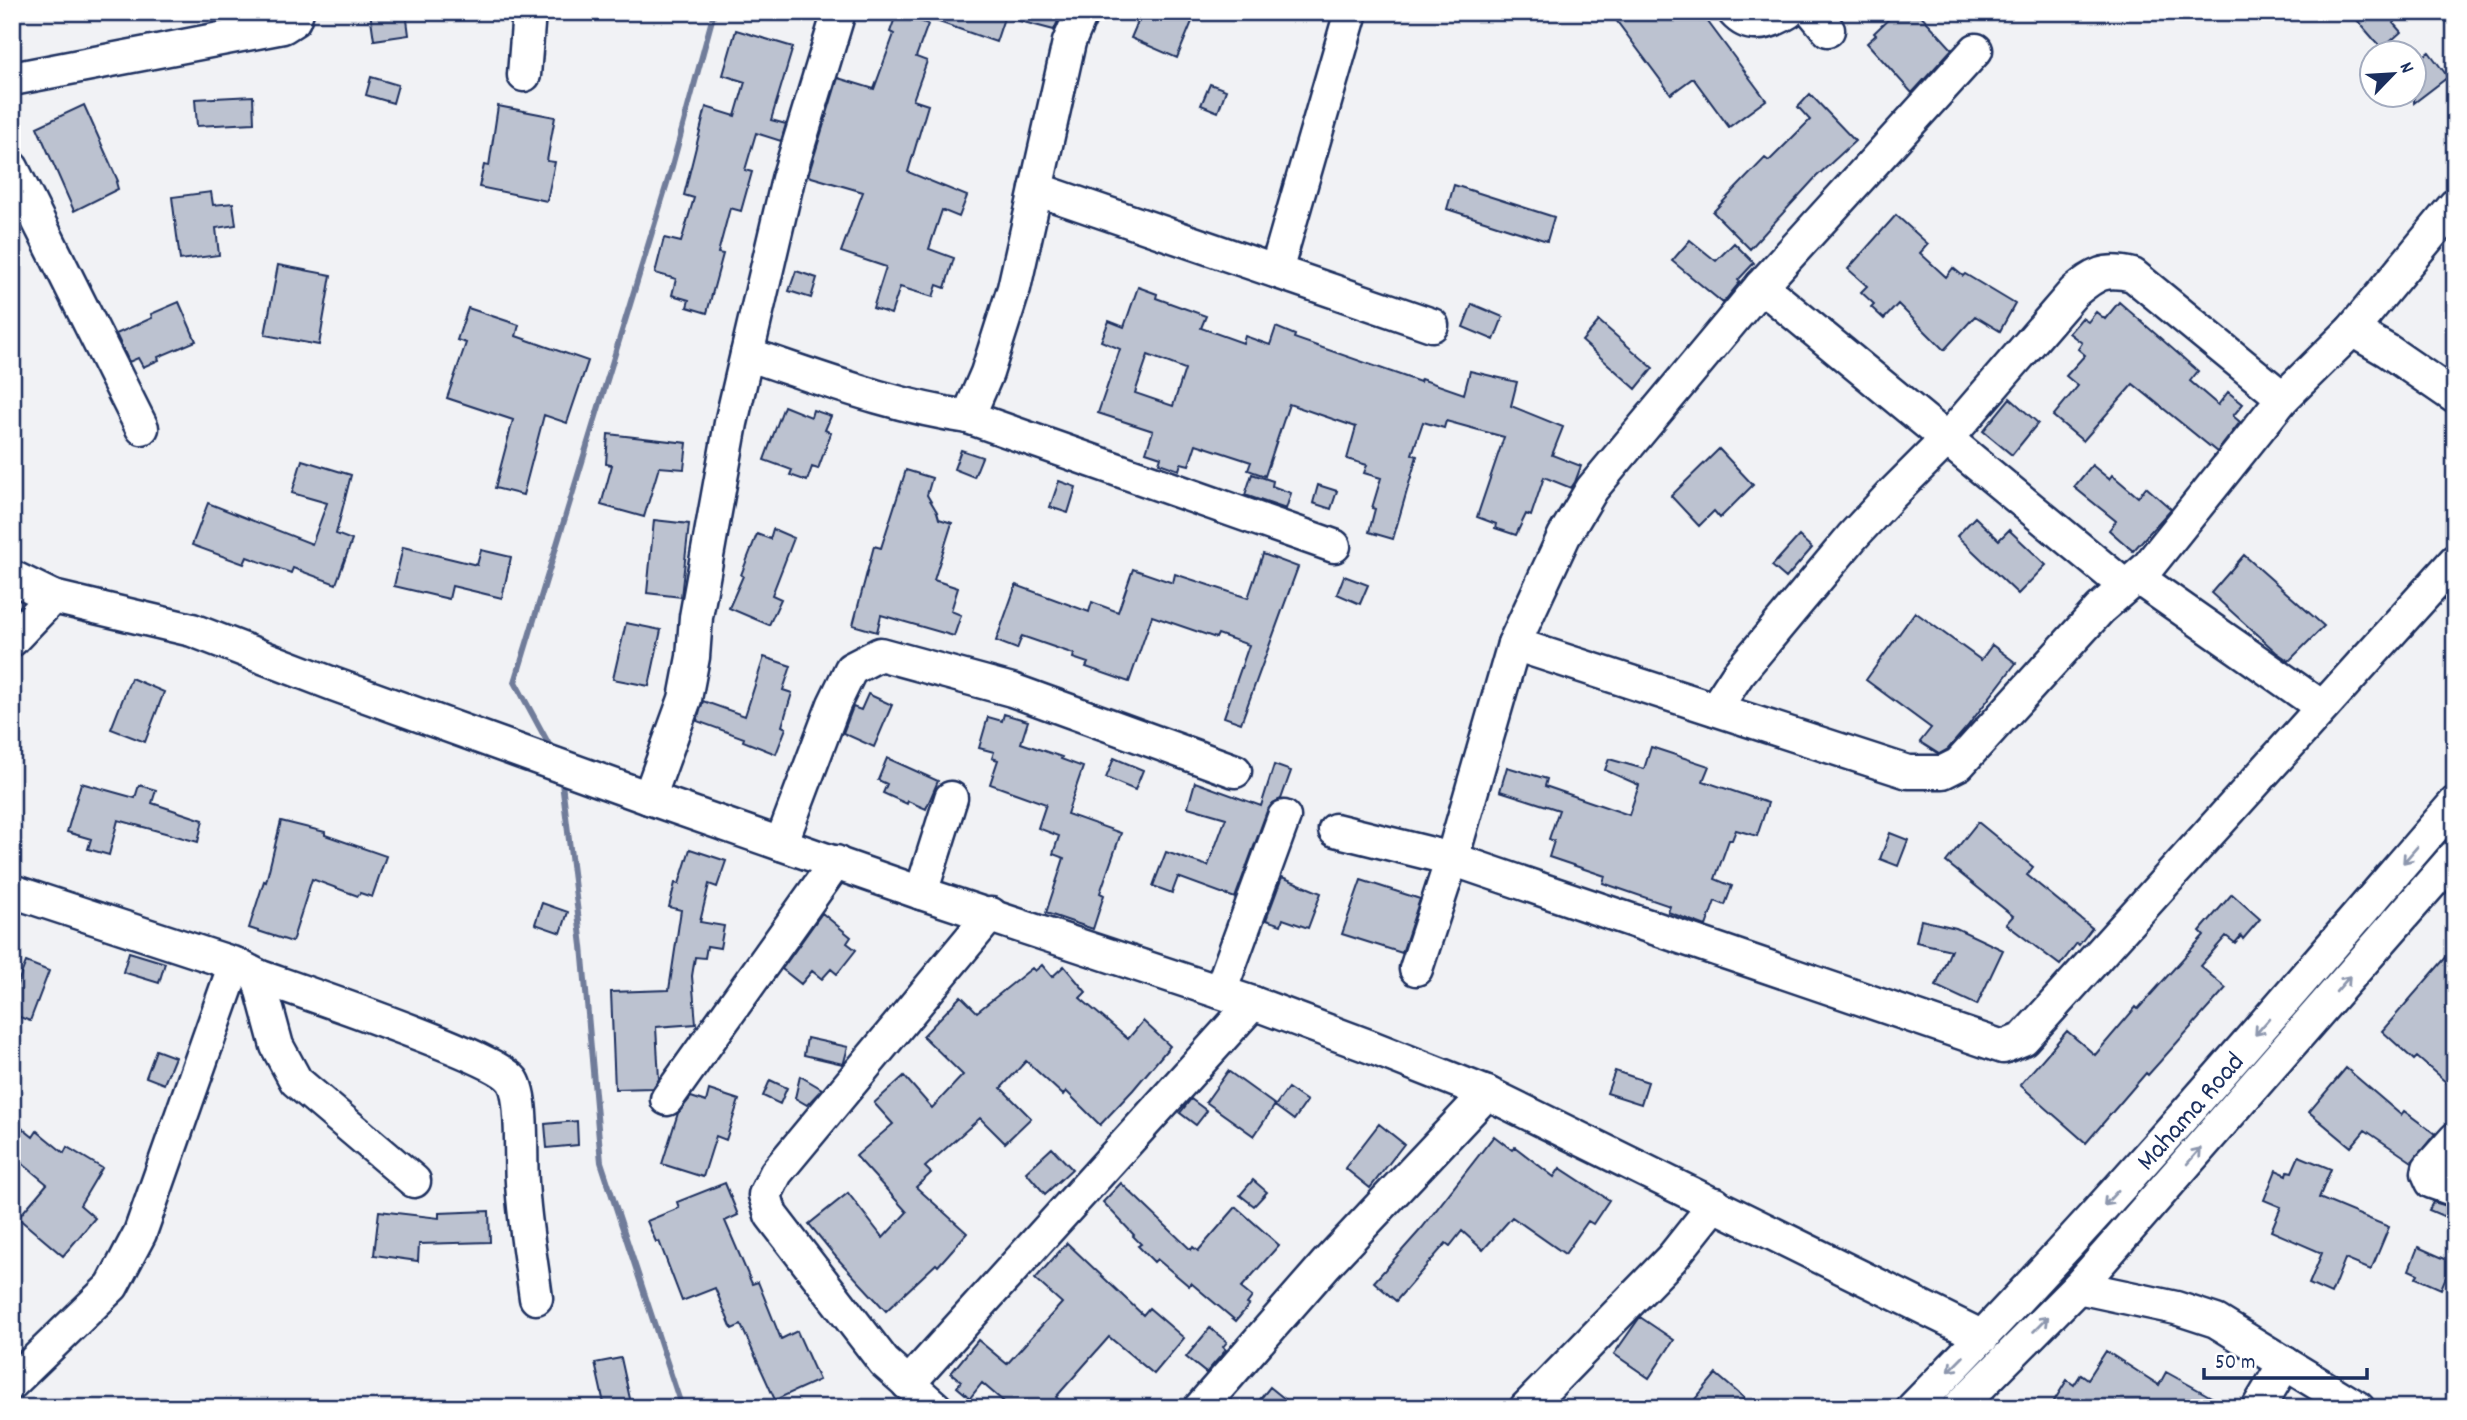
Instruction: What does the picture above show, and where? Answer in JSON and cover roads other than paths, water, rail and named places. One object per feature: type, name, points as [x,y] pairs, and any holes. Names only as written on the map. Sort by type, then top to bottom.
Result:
[{"type":"street","points":[[12,79],[284,27],[294,20],[297,12]]},
{"type":"street","points":[[524,75],[529,12]]},
{"type":"street","points":[[649,798],[685,699],[693,657],[696,617],[731,423],[788,179],[838,12]]},
{"type":"street","points":[[968,417],[983,382],[1014,288],[1069,42],[1082,12]]},
{"type":"street","points":[[1276,271],[1351,12]]},
{"type":"street","points":[[1734,12],[1741,20],[1752,24],[1765,23],[1788,12]]},
{"type":"street","points":[[1416,969],[1452,859],[1514,644],[1564,536],[1592,489],[1761,286],[1976,50]]},
{"type":"street","points":[[12,168],[142,428]]},
{"type":"street","points":[[1036,189],[1432,325]]},
{"type":"street","points":[[1514,644],[1908,772],[1943,772],[1959,764],[1975,749],[2100,609],[2132,582],[2283,398],[2352,330],[2455,205]]},
{"type":"street","points":[[1715,709],[1738,674],[1852,537],[1947,439],[2074,292],[2092,277],[2112,270],[2133,275],[2283,398]]},
{"type":"street","points":[[1761,286],[1947,439],[2132,582],[2322,707]]},
{"type":"street","points":[[2352,330],[2455,397]]},
{"type":"street","points":[[747,354],[870,396],[930,412],[968,417],[1334,546]]},
{"type":"street","points":[[1335,830],[1452,859],[2003,1047],[2023,1039],[2455,561]]},
{"type":"street","points":[[12,577],[53,597],[192,630],[649,798],[921,893],[1253,1003],[1486,1093],[1983,1337]]},
{"type":"street","points":[[12,640],[53,597]]},
{"type":"street","points":[[781,844],[834,704],[851,669],[880,654],[1012,690],[1235,771]]},
{"type":"street","points":[[921,893],[951,798]]},
{"type":"street","name":"Mahama Road","points":[[1913,1408],[1983,1337],[2163,1142],[2455,803]]},
{"type":"street","points":[[1220,992],[1284,817]]},
{"type":"street","name":"Mahama Road","points":[[1958,1408],[2078,1287],[2455,856]]},
{"type":"street","points":[[667,1099],[836,862]]},
{"type":"street","points":[[12,891],[247,970],[451,1047],[499,1070],[513,1080],[518,1096],[522,1184],[536,1298]]},
{"type":"street","points":[[936,1408],[884,1362],[771,1215],[765,1195],[776,1173],[991,914]]},
{"type":"street","points":[[247,970],[284,1062],[296,1081],[414,1181]]},
{"type":"street","points":[[12,1383],[112,1286],[140,1233],[247,970]]},
{"type":"street","points":[[908,1384],[1253,1003]]},
{"type":"street","points":[[1200,1408],[1326,1264],[1486,1093]]},
{"type":"street","points":[[2455,1139],[2429,1168],[2428,1173],[2432,1182],[2455,1190]]},
{"type":"street","points":[[1526,1408],[1672,1258],[1715,1204]]},
{"type":"street","points":[[2078,1287],[2176,1308],[2216,1321],[2357,1408]]},
{"type":"street","points":[[2258,1408],[2285,1363]]},
{"type":"waterway","points":[[553,752],[515,682],[671,170],[714,12]]},
{"type":"waterway","points":[[561,775],[582,946],[601,1162],[682,1408]]}]
